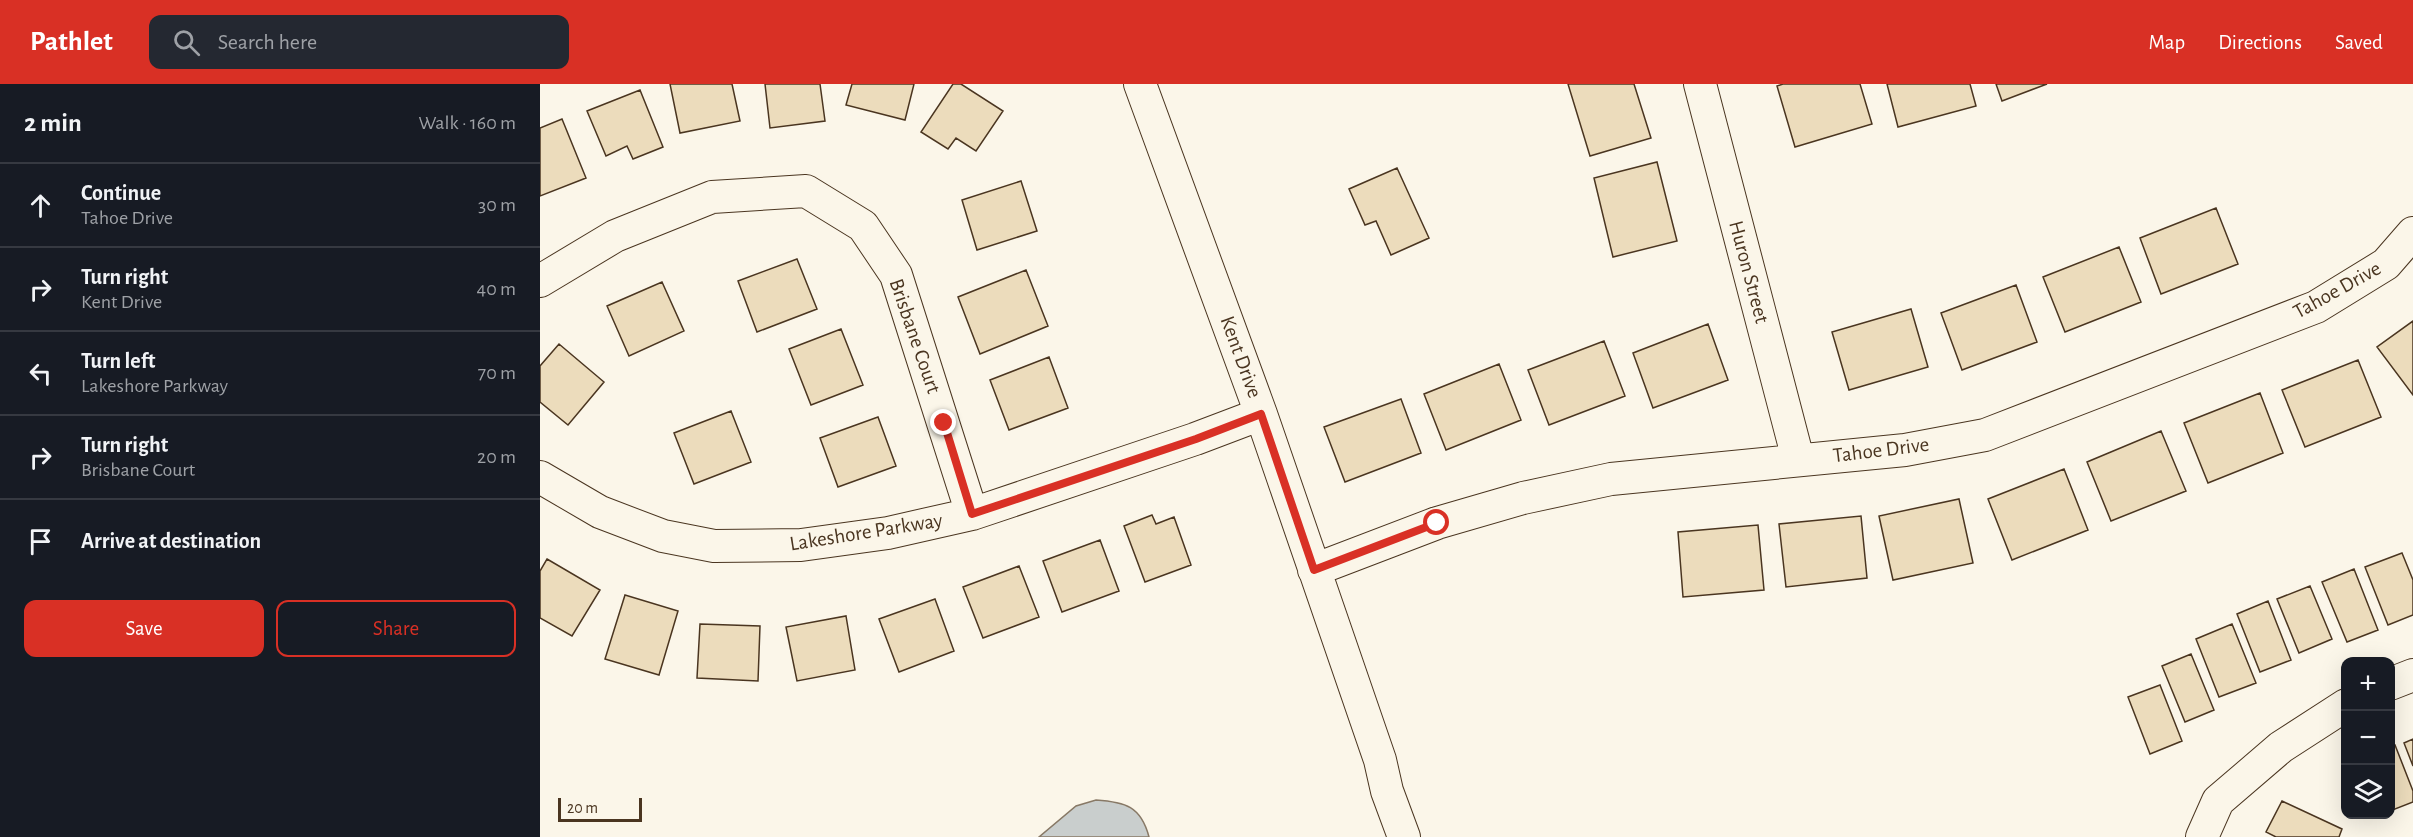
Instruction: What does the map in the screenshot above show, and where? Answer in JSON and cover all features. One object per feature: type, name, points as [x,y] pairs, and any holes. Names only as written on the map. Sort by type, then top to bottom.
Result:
[{"type":"street","name":"Kent Drive","points":[[1140,84],[1261,414],[1404,837]]},
{"type":"street","name":"Huron Street","points":[[1700,84],[1798,459]]},
{"type":"street","name":"Brisbane Court","points":[[540,281],[615,236],[712,197],[806,191],[863,226],[896,276],[972,514]]},
{"type":"street","name":"Tahoe Drive","points":[[1314,570],[1437,523],[1522,498],[1611,479],[1905,450],[1985,435],[2050,412],[2316,307],[2386,264],[2413,233]]},
{"type":"street","name":"Lakeshore Parkway","points":[[540,477],[600,512],[663,537],[714,546],[801,545],[888,533],[972,514],[1196,439],[1261,414]]},
{"type":"street","points":[[2395,682],[2413,675]]},
{"type":"street","points":[[2202,837],[2218,801],[2282,747],[2341,708]]},
{"type":"shaded area","points":[[1096,800],[1123,804],[1136,812],[1146,827],[1149,837],[1039,837],[1076,806]]},
{"type":"building","points":[[670,84],[732,84],[740,121],[680,133]]},
{"type":"building","points":[[765,84],[820,84],[825,121],[770,128]]},
{"type":"building","points":[[852,84],[914,84],[905,120],[846,105]]},
{"type":"building","points":[[953,84],[961,84],[1003,111],[976,151],[956,138],[948,149],[921,132]]},
{"type":"building","points":[[1568,84],[1634,84],[1651,138],[1590,156]]},
{"type":"building","points":[[1783,84],[1860,84],[1872,124],[1795,147],[1777,86]]},
{"type":"building","points":[[1887,84],[1970,84],[1976,106],[1898,127]]},
{"type":"building","points":[[1996,84],[2047,84],[2002,101]]},
{"type":"building","points":[[640,90],[663,147],[633,159],[627,146],[606,156],[587,111]]},
{"type":"building","points":[[562,119],[586,178],[540,196],[540,128]]},
{"type":"building","points":[[1657,162],[1677,241],[1613,257],[1594,178]]},
{"type":"building","points":[[1397,168],[1429,238],[1391,255],[1376,221],[1365,225],[1349,189]]},
{"type":"building","points":[[1021,181],[1037,231],[977,250],[962,200]]},
{"type":"building","points":[[2216,208],[2238,264],[2161,294],[2140,238]]},
{"type":"building","points":[[2119,247],[2141,302],[2065,332],[2043,277]]},
{"type":"building","points":[[797,259],[817,309],[757,332],[738,281]]},
{"type":"building","points":[[1026,270],[1048,326],[980,354],[958,297]]},
{"type":"building","points":[[662,282],[684,331],[629,356],[607,306]]},
{"type":"building","points":[[2016,285],[2037,342],[1962,370],[1941,313]]},
{"type":"building","points":[[1911,309],[1928,367],[1849,390],[1832,332]]},
{"type":"building","points":[[2413,321],[2413,395],[2377,347]]},
{"type":"building","points":[[1708,324],[1728,380],[1653,408],[1633,353]]},
{"type":"building","points":[[841,329],[863,385],[811,405],[789,349]]},
{"type":"building","points":[[1604,341],[1625,396],[1549,425],[1528,370]]},
{"type":"building","points":[[559,344],[604,382],[568,425],[540,402],[540,366]]},
{"type":"building","points":[[1049,357],[1068,408],[1009,430],[990,380]]},
{"type":"building","points":[[2358,360],[2381,417],[2305,447],[2282,390]]},
{"type":"building","points":[[1499,364],[1521,420],[1446,450],[1424,394]]},
{"type":"building","points":[[2260,393],[2283,453],[2208,483],[2184,423]]},
{"type":"building","points":[[1401,399],[1421,453],[1345,482],[1324,427]]},
{"type":"building","points":[[731,411],[751,462],[694,484],[674,433]]},
{"type":"building","points":[[878,417],[896,466],[838,487],[820,438]]},
{"type":"building","points":[[2161,431],[2186,491],[2111,521],[2087,462]]},
{"type":"building","points":[[2064,469],[2088,530],[2012,560],[1988,499]]},
{"type":"building","points":[[1959,499],[1973,563],[1893,580],[1879,516]]},
{"type":"building","points":[[1152,515],[1156,524],[1174,517],[1191,565],[1145,582],[1124,526]]},
{"type":"building","points":[[1861,516],[1867,578],[1786,587],[1779,524]]},
{"type":"building","points":[[1758,525],[1764,590],[1683,597],[1678,532]]},
{"type":"building","points":[[1100,540],[1119,591],[1062,612],[1043,561]]},
{"type":"building","points":[[2402,553],[2413,580],[2413,615],[2388,625],[2365,567]]},
{"type":"building","points":[[547,559],[600,590],[572,636],[540,618],[540,571]]},
{"type":"building","points":[[1019,566],[1039,617],[983,638],[963,587]]},
{"type":"building","points":[[2354,569],[2378,630],[2347,642],[2322,582]]},
{"type":"building","points":[[2310,586],[2332,639],[2299,653],[2277,599]]},
{"type":"building","points":[[625,595],[678,611],[659,675],[605,659]]},
{"type":"building","points":[[935,599],[954,651],[899,672],[879,619]]},
{"type":"building","points":[[2268,601],[2291,660],[2260,672],[2237,614]]},
{"type":"building","points":[[846,616],[855,670],[797,681],[786,627]]},
{"type":"building","points":[[700,624],[760,626],[758,681],[697,678]]},
{"type":"building","points":[[2232,624],[2256,683],[2219,697],[2196,639]]},
{"type":"building","points":[[2191,654],[2214,710],[2185,722],[2162,666]]},
{"type":"building","points":[[2160,685],[2182,741],[2150,754],[2128,697]]},
{"type":"building","points":[[2413,739],[2413,766],[2404,743]]},
{"type":"building","points":[[2395,745],[2413,791],[2413,802],[2395,809]]},
{"type":"building","points":[[2282,801],[2342,829],[2339,837],[2276,837],[2266,832]]},
{"type":"route","points":[[944,423],[972,514],[1196,439],[1261,414],[1314,570],[1437,523]]}]
